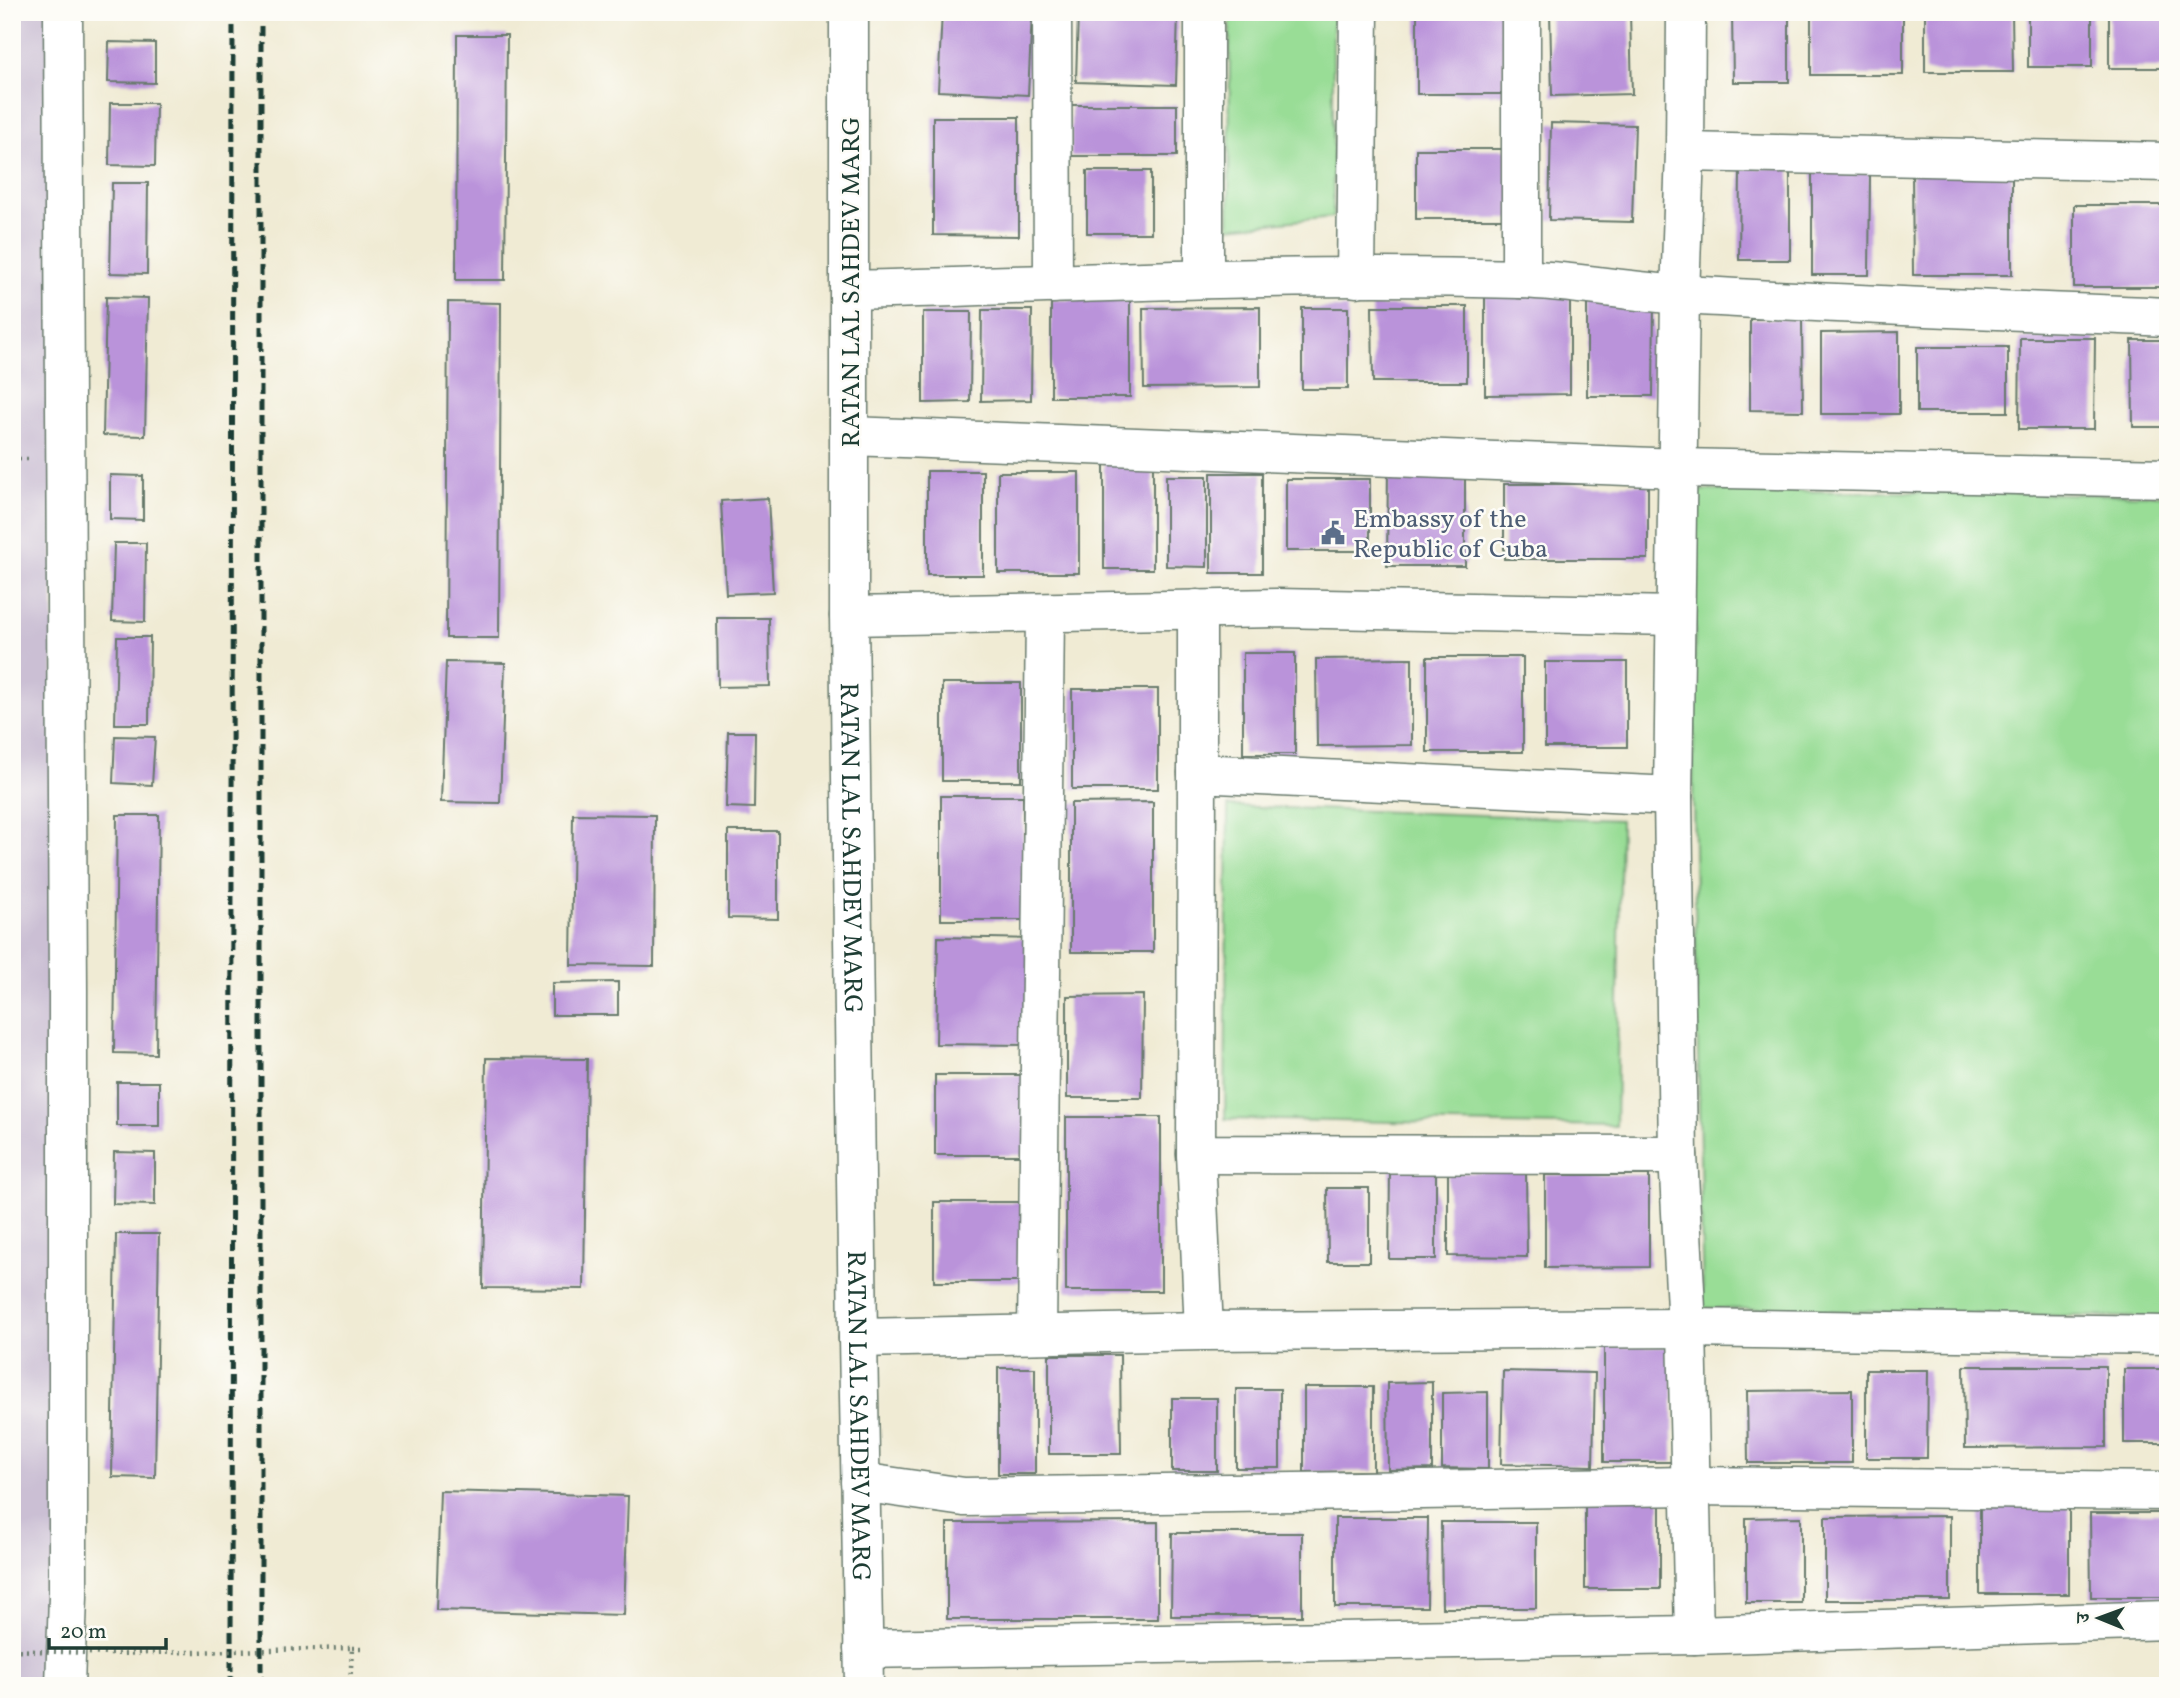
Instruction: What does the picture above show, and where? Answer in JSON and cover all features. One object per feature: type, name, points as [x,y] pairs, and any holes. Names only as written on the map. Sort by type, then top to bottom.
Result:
[{"type":"street","points":[[63,12],[68,975],[68,1596],[65,1686]]},
{"type":"street","name":"RATAN LAL SAHDEV MARG","points":[[849,12],[849,616],[864,1667]]},
{"type":"street","points":[[1052,12],[1053,284]]},
{"type":"street","points":[[1204,12],[1204,279]]},
{"type":"street","points":[[1356,278],[1359,12]]},
{"type":"street","points":[[1521,12],[1521,279]]},
{"type":"street","points":[[1686,12],[1673,796],[1678,1155],[1687,1328],[1694,1635]]},
{"type":"street","points":[[1685,152],[2168,162]]},
{"type":"street","points":[[851,290],[1204,279],[1521,279],[1572,282],[1680,295],[2168,317]]},
{"type":"street","points":[[851,436],[1679,468],[2168,478]]},
{"type":"street","points":[[849,616],[1277,608],[1675,616]]},
{"type":"street","points":[[1197,609],[1196,1154],[1204,1331]]},
{"type":"street","points":[[1037,1334],[1045,613]]},
{"type":"street","points":[[1197,773],[1673,796]]},
{"type":"street","points":[[1196,1154],[1678,1155]]},
{"type":"street","points":[[858,1338],[1204,1331],[1687,1328],[2168,1335]]},
{"type":"street","points":[[860,1482],[964,1497],[1690,1486],[2168,1491]]},
{"type":"street","points":[[864,1667],[2168,1620]]},
{"type":"path","points":[[350,1686],[352,1648]]},
{"type":"path","points":[[12,1650],[111,1654],[366,1648]]},
{"type":"shaded area","points":[[12,12],[50,12],[59,1686],[12,1686]]},
{"type":"green space","points":[[1230,12],[1333,12],[1333,217],[1229,227]]},
{"type":"green space","points":[[1696,490],[2168,495],[2168,1318],[1703,1308],[1693,799]]},
{"type":"green space","points":[[1228,806],[1621,820],[1616,1126],[1225,1119]]},
{"type":"building","points":[[942,12],[1032,12],[1028,95],[938,91]]},
{"type":"building","points":[[1078,12],[1178,12],[1176,85],[1076,82]]},
{"type":"building","points":[[1417,12],[1504,12],[1504,94],[1417,94]]},
{"type":"building","points":[[1550,12],[1630,12],[1632,94],[1552,96]]},
{"type":"building","points":[[1732,12],[1789,12],[1789,82],[1733,82]]},
{"type":"building","points":[[1811,12],[1903,12],[1903,75],[1811,75]]},
{"type":"building","points":[[1925,12],[2012,12],[2013,72],[1925,72]]},
{"type":"building","points":[[2028,12],[2092,12],[2092,67],[2028,67]]},
{"type":"building","points":[[2109,12],[2168,12],[2168,68],[2109,68]]},
{"type":"building","points":[[457,35],[507,35],[505,280],[456,280]]},
{"type":"building","points":[[109,42],[155,43],[155,83],[108,82]]},
{"type":"building","points":[[110,103],[156,103],[155,166],[109,165]]},
{"type":"building","points":[[1071,105],[1177,105],[1177,156],[1071,156]]},
{"type":"building","points":[[933,117],[1019,117],[1019,236],[933,235]]},
{"type":"building","points":[[1551,123],[1635,125],[1632,222],[1549,220]]},
{"type":"building","points":[[1416,149],[1515,149],[1515,219],[1416,219]]},
{"type":"building","points":[[1740,168],[1790,168],[1790,260],[1739,260]]},
{"type":"building","points":[[2012,170],[2012,275],[1913,275],[1912,171]]},
{"type":"building","points":[[1087,171],[1151,171],[1151,233],[1087,233]]},
{"type":"building","points":[[1812,172],[1870,173],[1869,275],[1812,275]]},
{"type":"building","points":[[112,183],[148,183],[147,274],[110,273]]},
{"type":"building","points":[[2074,205],[2168,205],[2168,287],[2074,287]]},
{"type":"building","points":[[1485,287],[1570,287],[1570,394],[1485,395]]},
{"type":"building","points":[[106,297],[148,298],[145,436],[103,435]]},
{"type":"building","points":[[1587,298],[1654,298],[1653,396],[1587,396]]},
{"type":"building","points":[[1051,300],[1130,300],[1130,397],[1051,397]]},
{"type":"building","points":[[448,302],[501,303],[499,638],[446,638]]},
{"type":"building","points":[[1372,306],[1467,306],[1467,382],[1373,382]]},
{"type":"building","points":[[1260,307],[1260,387],[1144,388],[1143,308]]},
{"type":"building","points":[[1302,308],[1348,308],[1348,389],[1302,389]]},
{"type":"building","points":[[982,310],[1032,310],[1031,400],[981,401]]},
{"type":"building","points":[[923,312],[971,312],[970,402],[923,403]]},
{"type":"building","points":[[1750,319],[1802,319],[1803,411],[1750,410]]},
{"type":"building","points":[[1899,332],[1899,414],[1821,414],[1821,333]]},
{"type":"building","points":[[2020,338],[2095,338],[2094,429],[2019,429]]},
{"type":"building","points":[[2132,340],[2168,340],[2168,427],[2133,427]]},
{"type":"building","points":[[1917,347],[2008,347],[2008,412],[1917,412]]},
{"type":"building","points":[[1104,458],[1153,459],[1153,569],[1104,569]]},
{"type":"building","points":[[1388,467],[1465,467],[1465,566],[1387,566]]},
{"type":"building","points":[[927,471],[983,471],[983,575],[927,575]]},
{"type":"building","points":[[998,472],[1079,472],[1079,573],[998,573]]},
{"type":"building","points":[[1211,473],[1262,473],[1262,573],[1211,573]]},
{"type":"building","points":[[110,475],[143,476],[143,520],[110,519]]},
{"type":"building","points":[[1166,476],[1207,476],[1207,567],[1166,566]]},
{"type":"building","points":[[1286,479],[1370,479],[1370,551],[1286,551]]},
{"type":"building","points":[[1504,484],[1648,484],[1648,559],[1504,559]]},
{"type":"building","points":[[768,498],[773,592],[726,594],[721,501]]},
{"type":"building","points":[[114,543],[146,543],[145,622],[112,621]]},
{"type":"building","points":[[717,618],[769,618],[770,686],[718,687]]},
{"type":"building","points":[[117,637],[150,637],[149,724],[115,724]]},
{"type":"building","points":[[1243,653],[1295,653],[1295,754],[1243,754]]},
{"type":"building","points":[[1427,657],[1523,657],[1523,752],[1427,752]]},
{"type":"building","points":[[1412,658],[1412,745],[1317,746],[1316,659]]},
{"type":"building","points":[[446,662],[505,663],[500,803],[441,802]]},
{"type":"building","points":[[1545,662],[1627,662],[1627,747],[1545,747]]},
{"type":"building","points":[[942,683],[1021,683],[1021,781],[942,781]]},
{"type":"building","points":[[1072,689],[1158,689],[1158,789],[1072,789]]},
{"type":"building","points":[[728,732],[755,732],[754,808],[726,807]]},
{"type":"building","points":[[115,736],[155,737],[152,785],[113,783]]},
{"type":"building","points":[[941,796],[1023,796],[1023,920],[941,920]]},
{"type":"building","points":[[1153,802],[1153,952],[1071,952],[1071,803]]},
{"type":"building","points":[[573,814],[655,815],[654,966],[571,965]]},
{"type":"building","points":[[117,815],[159,815],[156,1054],[114,1053]]},
{"type":"building","points":[[728,831],[778,831],[778,919],[728,918]]},
{"type":"building","points":[[938,937],[1034,939],[1032,1045],[936,1044]]},
{"type":"building","points":[[618,982],[618,1015],[552,1015],[552,983]]},
{"type":"building","points":[[1143,995],[1142,1098],[1067,1098],[1067,996]]},
{"type":"building","points":[[486,1058],[587,1059],[584,1289],[483,1288]]},
{"type":"building","points":[[935,1075],[1025,1075],[1025,1155],[935,1155]]},
{"type":"building","points":[[117,1082],[159,1082],[159,1126],[117,1126]]},
{"type":"building","points":[[1066,1117],[1161,1117],[1161,1291],[1066,1291]]},
{"type":"building","points":[[114,1152],[155,1153],[155,1205],[113,1204]]},
{"type":"building","points":[[1390,1169],[1436,1169],[1436,1259],[1389,1259]]},
{"type":"building","points":[[1526,1172],[1527,1257],[1448,1256],[1448,1173]]},
{"type":"building","points":[[1545,1175],[1649,1175],[1649,1267],[1545,1268]]},
{"type":"building","points":[[1327,1188],[1369,1188],[1369,1262],[1328,1262]]},
{"type":"building","points":[[934,1202],[1024,1202],[1024,1282],[934,1282]]},
{"type":"building","points":[[116,1234],[159,1234],[155,1478],[112,1477]]},
{"type":"building","points":[[1604,1347],[1673,1347],[1673,1462],[1604,1462]]},
{"type":"building","points":[[1049,1355],[1120,1355],[1121,1454],[1049,1454]]},
{"type":"building","points":[[1964,1366],[2106,1366],[2106,1447],[1965,1448]]},
{"type":"building","points":[[998,1368],[1035,1368],[1035,1474],[998,1474]]},
{"type":"building","points":[[2124,1369],[2168,1369],[2168,1443],[2124,1443]]},
{"type":"building","points":[[1866,1370],[1928,1370],[1927,1458],[1866,1458]]},
{"type":"building","points":[[1503,1371],[1595,1373],[1593,1466],[1501,1464]]},
{"type":"building","points":[[1432,1382],[1432,1469],[1388,1470],[1387,1383]]},
{"type":"building","points":[[1304,1387],[1373,1387],[1373,1471],[1304,1472]]},
{"type":"building","points":[[1236,1389],[1280,1389],[1280,1468],[1236,1468]]},
{"type":"building","points":[[1852,1390],[1852,1463],[1748,1463],[1747,1391]]},
{"type":"building","points":[[1488,1392],[1488,1469],[1442,1468],[1442,1393]]},
{"type":"building","points":[[1172,1398],[1217,1398],[1217,1471],[1172,1471]]},
{"type":"building","points":[[440,1491],[628,1496],[624,1615],[436,1610]]},
{"type":"building","points":[[1585,1491],[1660,1491],[1660,1589],[1585,1589]]},
{"type":"building","points":[[1980,1506],[2069,1506],[2069,1594],[1980,1594]]},
{"type":"building","points":[[2090,1513],[2168,1513],[2168,1597],[2091,1597]]},
{"type":"building","points":[[1950,1516],[1950,1600],[1825,1600],[1825,1517]]},
{"type":"building","points":[[1801,1517],[1801,1603],[1746,1603],[1746,1518]]},
{"type":"building","points":[[1335,1518],[1428,1518],[1427,1607],[1335,1607]]},
{"type":"building","points":[[1158,1522],[1158,1619],[947,1619],[947,1523]]},
{"type":"building","points":[[1441,1522],[1536,1522],[1536,1608],[1442,1608]]},
{"type":"building","points":[[1172,1533],[1302,1533],[1302,1616],[1171,1616]]},
{"type":"railway","points":[[231,1686],[233,12]]},
{"type":"railway","points":[[261,12],[261,1686]]},
{"type":"place","name":"Embassy of the Republic of Cuba","points":[[1333,533]]}]
